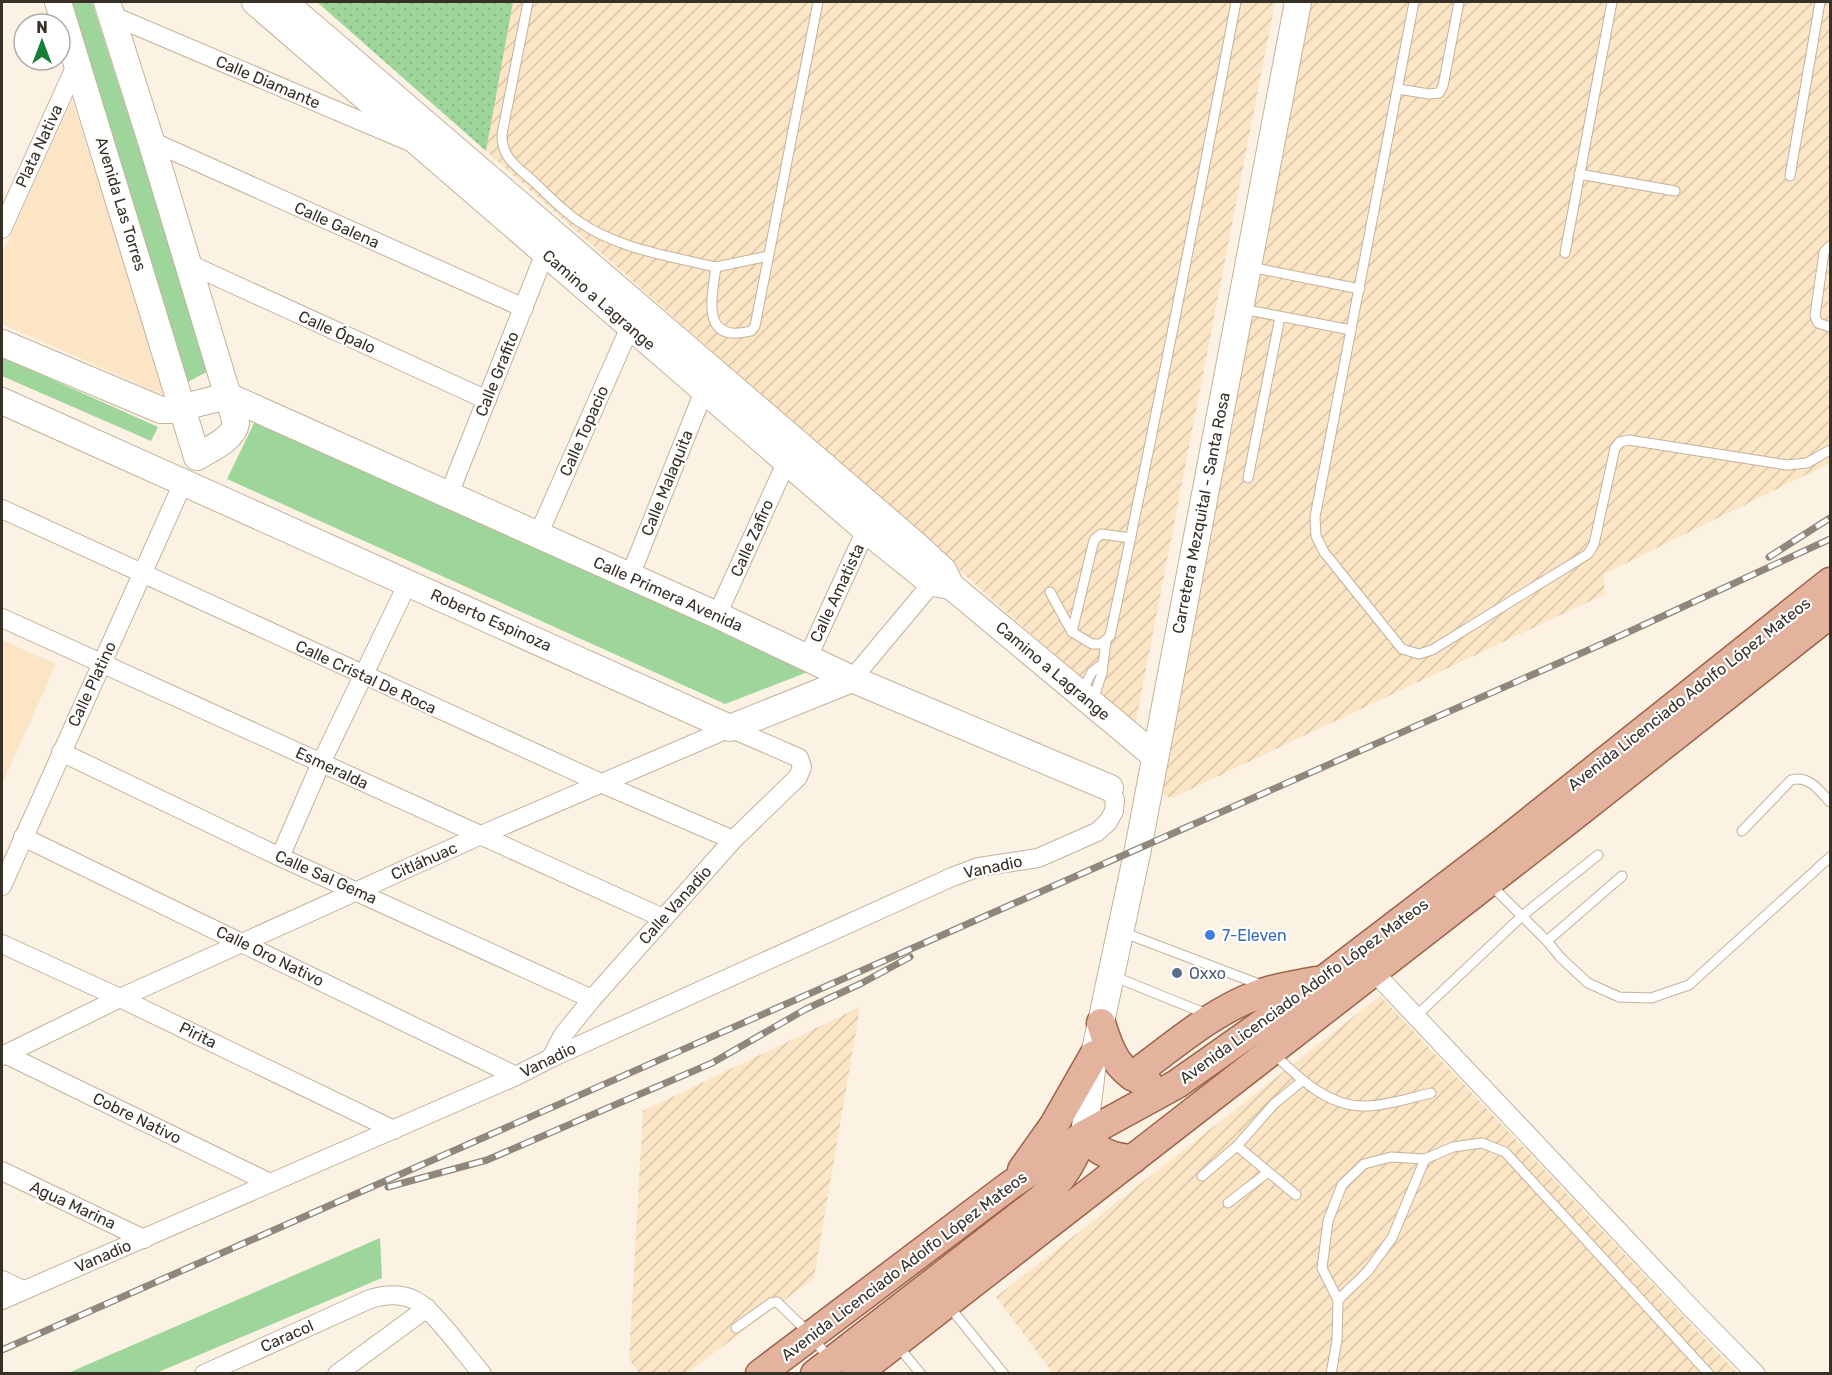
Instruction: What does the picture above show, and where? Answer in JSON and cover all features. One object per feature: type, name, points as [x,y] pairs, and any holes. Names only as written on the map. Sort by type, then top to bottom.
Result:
[{"type":"main road","name":"Avenida Licenciado Adolfo López Mateos","points":[[856,1374],[1133,1159],[1263,1041],[1324,979],[1500,844],[1830,582]]},
{"type":"main road","name":"Avenida Licenciado Adolfo López Mateos","points":[[760,1374],[1010,1186],[1084,1135],[1177,1084],[1263,1041],[1374,972],[1830,614]]},
{"type":"main road","points":[[1132,1076],[1214,1017],[1255,995],[1324,979]]},
{"type":"main road","points":[[1101,1023],[1112,1055],[1132,1076],[1159,1085],[1177,1084]]},
{"type":"main road","points":[[1010,1186],[1054,1125],[1094,1055]]},
{"type":"main road","points":[[1084,1135],[1091,1145],[1109,1156],[1133,1159]]},
{"type":"main road","points":[[823,1367],[1057,1186],[1066,1174],[1084,1135]]},
{"type":"street","name":"Avenida Las Torres","points":[[58,2],[197,457]]},
{"type":"street","name":"Camino a Lagrange","points":[[255,2],[630,327],[712,384],[786,460],[866,530],[942,580]]},
{"type":"street","name":"Camino a Lagrange","points":[[284,2],[712,384],[942,580],[1155,756]]},
{"type":"street","name":"Carretera Mezquital - Santa Rosa","points":[[1084,1135],[1094,1055],[1155,756],[1298,2]]},
{"type":"street","name":"Calle Diamante","points":[[109,8],[425,148]]},
{"type":"street","points":[[109,8],[228,396],[235,428],[230,436],[197,457],[183,483]]},
{"type":"street","name":"Plata Nativa","points":[[2,229],[77,63]]},
{"type":"street","name":"Calle Galena","points":[[151,141],[524,308]]},
{"type":"street","name":"Calle Grafito","points":[[449,494],[545,254]]},
{"type":"street","name":"Calle Ópalo","points":[[188,263],[487,400]]},
{"type":"street","name":"Calle Topacio","points":[[538,535],[630,327]]},
{"type":"street","points":[[2,343],[161,410],[171,410],[228,396]]},
{"type":"street","name":"Calle Malaquita","points":[[630,576],[712,384]]},
{"type":"street","name":"Calle Primera Avenida","points":[[228,396],[717,615],[852,679],[1110,788]]},
{"type":"street","name":"Roberto Espinoza","points":[[2,401],[799,758]]},
{"type":"street","name":"Calle Zafiro","points":[[717,615],[786,460]]},
{"type":"street","name":"Calle Platino","points":[[2,886],[183,483]]},
{"type":"street","name":"Calle Cristal De Roca","points":[[2,509],[364,676],[733,840]]},
{"type":"street","name":"Calle Amatista","points":[[808,657],[866,530]]},
{"type":"street","points":[[852,679],[942,580]]},
{"type":"street","points":[[280,857],[321,763],[408,583]]},
{"type":"street","name":"Esmeralda","points":[[2,618],[663,918]]},
{"type":"street","name":"Citláhuac","points":[[3,1055],[120,998],[479,836],[730,728],[852,679]]},
{"type":"street","name":"Calle Sal Gema","points":[[61,752],[280,857],[592,999]]},
{"type":"street","name":"Calle Vanadio","points":[[551,1058],[563,1035],[663,918],[733,840],[798,777],[802,767],[799,758]]},
{"type":"street","name":"Vanadio","points":[[2,1300],[144,1239],[268,1182],[516,1076],[551,1058],[952,877],[979,867],[1038,858],[1097,832],[1108,822],[1114,811],[1115,800],[1110,788]]},
{"type":"street","name":"Calle Oro Nativo","points":[[23,837],[516,1076]]},
{"type":"street","name":"Pirita","points":[[2,944],[394,1130]]},
{"type":"street","points":[[1374,972],[1685,1302],[1756,1374]]},
{"type":"street","name":"Cobre Nativo","points":[[3,1055],[268,1182]]},
{"type":"street","name":"Agua Marina","points":[[2,1171],[144,1239]]},
{"type":"street","points":[[2,1280],[23,1290]]},
{"type":"street","name":"Caracol","points":[[204,1374],[382,1295],[397,1295],[420,1302],[427,1308]]},
{"type":"street","points":[[337,1374],[427,1308],[482,1374]]},
{"type":"lane","points":[[528,2],[502,134],[503,151],[508,159],[577,221],[622,244],[716,267],[768,256]]},
{"type":"lane","points":[[716,267],[710,309],[711,318],[716,326],[725,332],[734,334],[751,331],[755,326],[818,2]]},
{"type":"lane","points":[[1050,592],[1071,632],[1092,644],[1101,644],[1106,641],[1110,636],[1131,538],[1236,2]]},
{"type":"lane","points":[[1414,2],[1315,517],[1316,536],[1324,552],[1402,649],[1419,654],[1432,650],[1588,554],[1594,544],[1615,448],[1620,442],[1629,440],[1787,465],[1807,463],[1830,450]]},
{"type":"lane","points":[[1398,89],[1429,94],[1439,93],[1443,86],[1459,2]]},
{"type":"lane","points":[[1565,253],[1612,2]]},
{"type":"lane","points":[[1790,176],[1820,2]]},
{"type":"lane","points":[[1579,174],[1675,191]]},
{"type":"lane","points":[[1830,246],[1824,252],[1815,316],[1818,323],[1830,327]]},
{"type":"lane","points":[[1248,266],[1360,289]]},
{"type":"lane","points":[[1240,309],[1351,330]]},
{"type":"lane","points":[[1248,478],[1280,317]]},
{"type":"lane","points":[[1071,632],[1095,539],[1106,533],[1131,538]]},
{"type":"lane","points":[[1086,699],[1102,673],[1106,641]]},
{"type":"lane","points":[[1086,699],[1092,672],[1102,664]]},
{"type":"lane","points":[[1742,831],[1791,780],[1799,778],[1809,780],[1830,802]]},
{"type":"lane","points":[[1415,1017],[1522,916],[1598,855]]},
{"type":"lane","points":[[1488,882],[1588,983],[1619,997],[1651,998],[1689,985],[1830,857]]},
{"type":"lane","points":[[1547,941],[1622,876]]},
{"type":"lane","points":[[1120,931],[1274,989]]},
{"type":"lane","points":[[1111,975],[1214,1017]]},
{"type":"lane","points":[[1263,1041],[1302,1081],[1335,1100],[1356,1106],[1380,1105],[1431,1093]]},
{"type":"lane","points":[[1202,1176],[1237,1146],[1261,1116],[1302,1081]]},
{"type":"lane","points":[[1330,1374],[1336,1340],[1338,1300],[1322,1268],[1328,1221],[1342,1185],[1364,1164],[1391,1157],[1425,1159],[1453,1147],[1482,1143],[1505,1152],[1709,1374]]},
{"type":"lane","points":[[1237,1146],[1296,1195]]},
{"type":"lane","points":[[1338,1300],[1368,1271],[1392,1238],[1425,1159]]},
{"type":"lane","points":[[1228,1203],[1267,1173]]},
{"type":"lane","points":[[736,1328],[771,1303],[777,1302],[811,1335],[823,1367]]},
{"type":"lane","points":[[947,1303],[1004,1374]]},
{"type":"lane","points":[[895,1343],[921,1374]]},
{"type":"shaded area","points":[[513,2],[1275,2],[1135,726],[486,151]]},
{"type":"shaded area","points":[[1312,2],[1830,2],[1830,463],[1604,574],[1605,594],[1172,798],[1161,795]]},
{"type":"shaded area","points":[[72,100],[168,397],[2,324],[2,254]]},
{"type":"shaded area","points":[[2,640],[56,664],[2,785]]},
{"type":"shaded area","points":[[1380,996],[1737,1373],[1053,1373],[996,1297]]},
{"type":"shaded area","points":[[860,1007],[814,1278],[687,1373],[639,1373],[629,1359],[643,1111]]},
{"type":"green space","points":[[70,2],[92,2],[210,370],[188,382]]},
{"type":"green space","points":[[317,2],[513,2],[486,151]]},
{"type":"green space","points":[[2,357],[158,427],[151,441],[2,376]]},
{"type":"green space","points":[[256,419],[808,672],[725,704],[227,479]]},
{"type":"green space","points":[[380,1238],[382,1278],[156,1373],[68,1373]]},
{"type":"railway","points":[[1769,557],[1830,518]]},
{"type":"railway","points":[[2,1350],[1611,640],[1830,539]]},
{"type":"railway","points":[[388,1187],[487,1160],[712,1063],[806,1009],[910,957]]},
{"type":"place","name":"7-Eleven","points":[[1210,935]]},
{"type":"place","name":"Oxxo","points":[[1177,973]]}]
